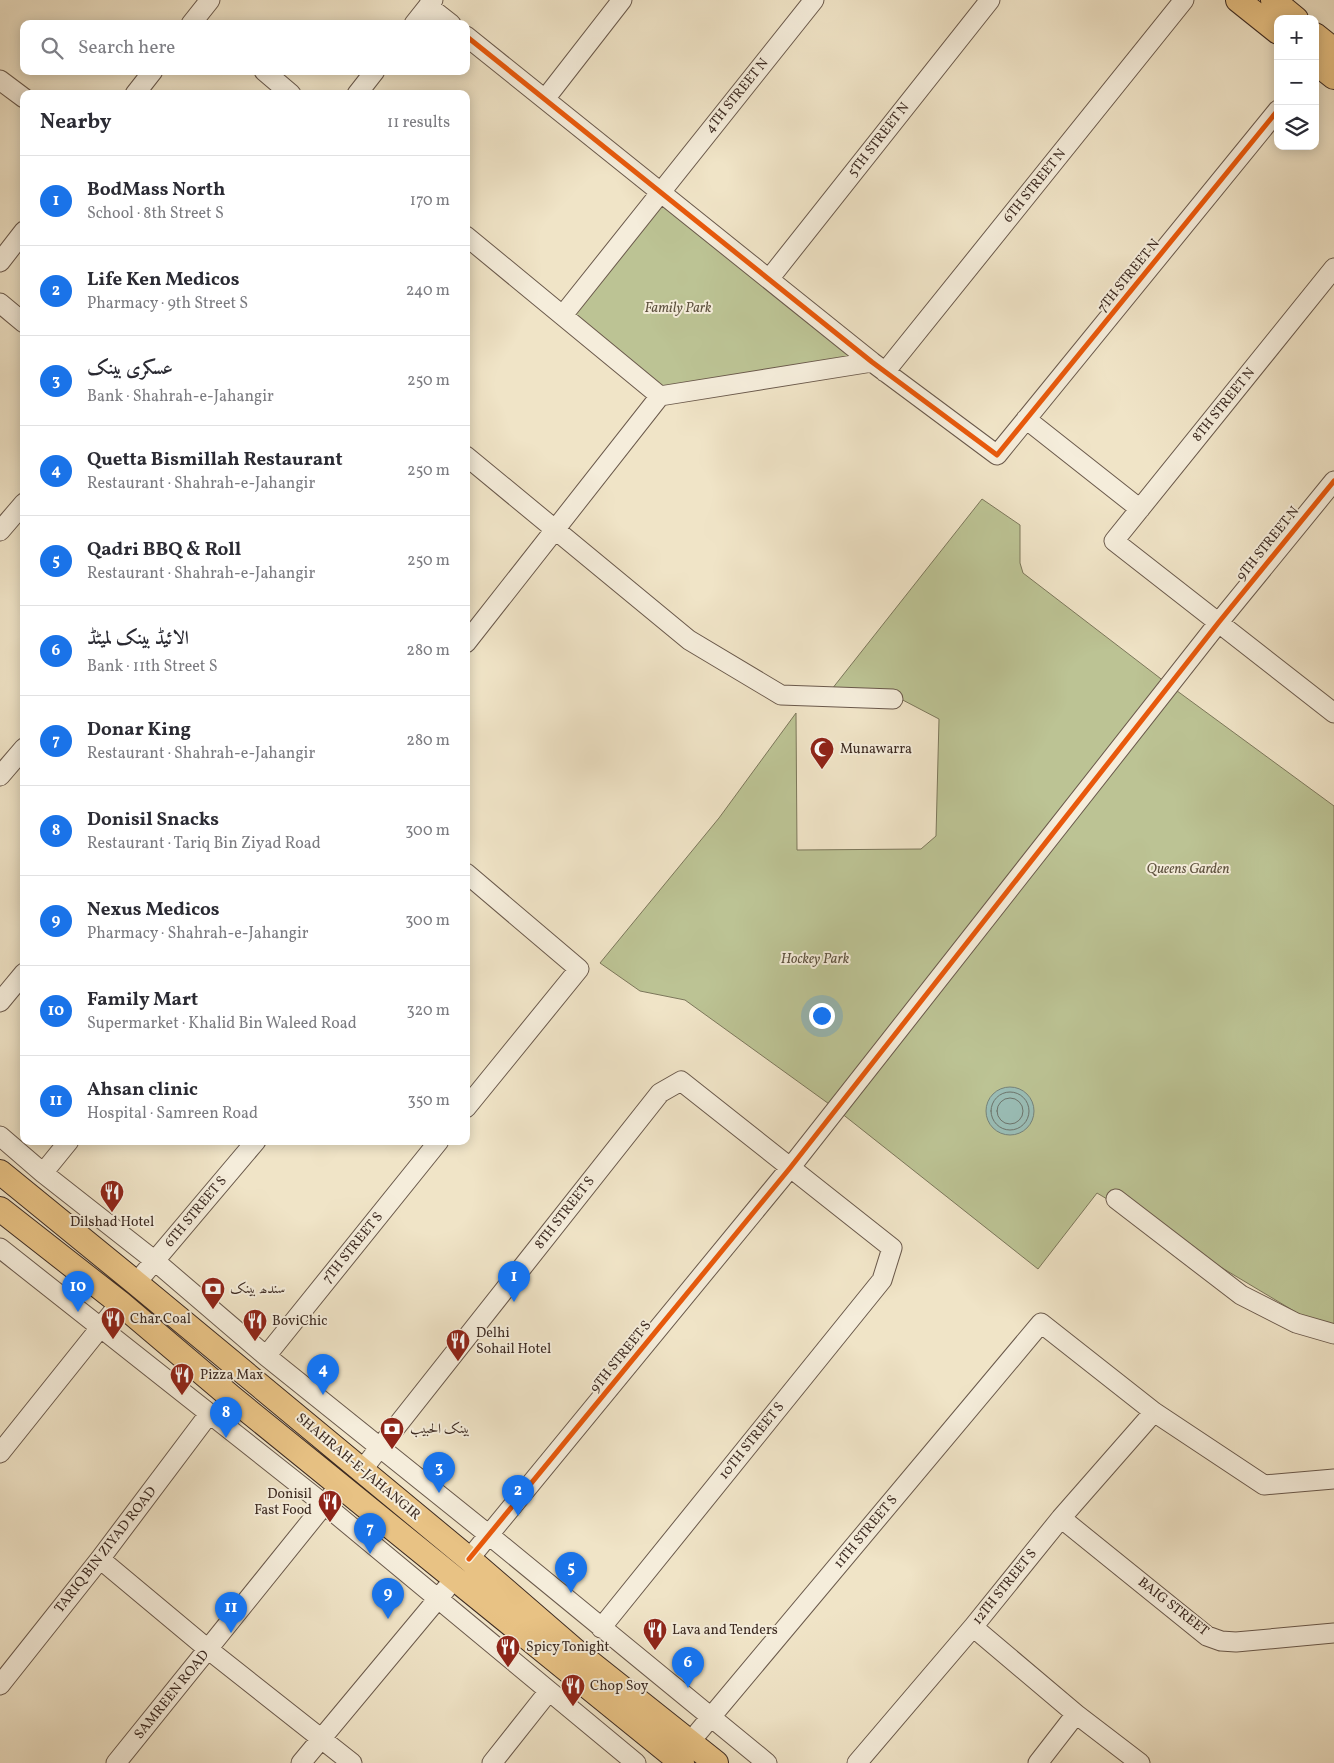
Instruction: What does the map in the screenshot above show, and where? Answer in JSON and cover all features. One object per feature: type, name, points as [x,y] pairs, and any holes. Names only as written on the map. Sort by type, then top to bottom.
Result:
[{"type":"main road","points":[[1238,0],[1274,29]]},
{"type":"main road","points":[[1273,0],[1291,15]]},
{"type":"main road","points":[[1319,49],[1323,63]]},
{"type":"main road","name":"SHAHRAH-E-JAHANGIR","points":[[0,1172],[469,1560],[579,1654],[686,1753]]},
{"type":"main road","name":"SHAHRAH-E-JAHANGIR","points":[[0,1209],[120,1303],[231,1397],[456,1578],[686,1753],[716,1763]]},
{"type":"street","points":[[199,20],[210,0]]},
{"type":"street","points":[[545,99],[622,0]]},
{"type":"street","name":"4TH STREET N","points":[[563,315],[814,0]]},
{"type":"street","name":"5TH STREET N","points":[[769,279],[990,0]]},
{"type":"street","name":"6TH STREET N","points":[[879,367],[1184,0]]},
{"type":"street","points":[[417,20],[431,3],[447,20]]},
{"type":"street","points":[[470,39],[879,367]]},
{"type":"street","points":[[137,90],[150,75]]},
{"type":"street","points":[[269,75],[286,90]]},
{"type":"street","points":[[360,90],[373,75]]},
{"type":"street","points":[[0,80],[20,95]]},
{"type":"street","name":"7TH STREET N","points":[[879,367],[996,455],[1274,115]]},
{"type":"street","points":[[0,262],[20,236]]},
{"type":"street","points":[[470,239],[660,396]]},
{"type":"street","name":"8TH STREET N","points":[[1219,622],[1114,541],[1334,268]]},
{"type":"street","points":[[0,303],[20,320]]},
{"type":"street","points":[[470,638],[660,396],[879,367]]},
{"type":"street","points":[[1026,419],[1140,509]]},
{"type":"street","points":[[470,459],[689,640],[781,695],[893,699]]},
{"type":"street","name":"9TH STREET N","points":[[790,1168],[1219,622],[1334,481]]},
{"type":"street","points":[[0,532],[20,512]]},
{"type":"street","points":[[1219,622],[1334,713]]},
{"type":"street","points":[[0,776],[20,753]]},
{"type":"street","points":[[470,884],[579,969],[470,1103]]},
{"type":"street","points":[[0,1002],[20,979]]},
{"type":"street","name":"8TH STREET S","points":[[362,1470],[660,1093],[681,1081],[790,1168]]},
{"type":"street","points":[[0,1136],[43,1173],[155,1261],[266,1356],[489,1535],[600,1628],[767,1763]]},
{"type":"street","points":[[43,1173],[66,1145]]},
{"type":"street","name":"6TH STREET S","points":[[136,1283],[253,1145]]},
{"type":"street","name":"7TH STREET S","points":[[266,1356],[436,1145]]},
{"type":"street","name":"10TH STREET S","points":[[600,1628],[882,1280],[892,1248],[790,1168]]},
{"type":"street","name":"9TH STREET S","points":[[469,1560],[790,1168]]},
{"type":"street","points":[[1116,1199],[1241,1295],[1296,1323],[1334,1334]]},
{"type":"street","points":[[0,1248],[325,1505],[636,1763]]},
{"type":"street","points":[[0,1453],[120,1303]]},
{"type":"street","name":"11TH STREET S","points":[[686,1753],[711,1718],[1042,1323],[1154,1412]]},
{"type":"street","points":[[1154,1412],[1264,1485],[1334,1478]]},
{"type":"street","name":"12TH STREET S","points":[[857,1763],[973,1627],[1061,1518],[1154,1412]]},
{"type":"street","name":"TARIQ BIN ZIYAD ROAD","points":[[0,1685],[100,1560],[209,1414]]},
{"type":"street","name":"SAMREEN ROAD","points":[[116,1763],[340,1486]]},
{"type":"street","name":"BAIG STREET","points":[[1061,1518],[1207,1636],[1221,1641],[1236,1642],[1334,1633]]},
{"type":"street","points":[[100,1560],[209,1650],[352,1763]]},
{"type":"street","points":[[301,1763],[456,1578]]},
{"type":"street","points":[[973,1627],[1076,1714],[1140,1763]]},
{"type":"street","points":[[492,1763],[549,1691]]},
{"type":"street","points":[[1038,1763],[1076,1714]]},
{"type":"green space","name":"Family Park","points":[[661,192],[872,362],[660,396],[563,315]]},
{"type":"green space","points":[[982,499],[1020,525],[1020,563],[1023,573],[1169,685],[1334,806],[1334,1335],[1097,1193],[1038,1269],[836,1109],[685,1000],[640,991],[600,963],[719,818],[796,713],[797,850],[921,849],[936,836],[939,719],[897,697],[828,694]]},
{"type":"water","points":[[1005,1087],[1015,1087],[1027,1094],[1034,1106],[1034,1116],[1027,1128],[1015,1135],[1005,1135],[997,1131],[990,1124],[986,1116],[986,1106],[990,1098],[997,1091]]},
{"type":"cycle path","points":[[470,39],[872,362],[997,455],[1274,115]]},
{"type":"cycle path","points":[[469,1559],[790,1168],[1219,622],[1334,481]]},
{"type":"place","name":"Munawarra","points":[[822,770]]},
{"type":"place","name":"Dilshad Hotel","points":[[112,1213]]},
{"type":"place","name":"BodMass North","points":[[514,1302]]},
{"type":"place","name":"سندھ بینک","points":[[213,1310]]},
{"type":"place","name":"Family Mart","points":[[78,1312]]},
{"type":"place","name":"Char Coal","points":[[113,1340]]},
{"type":"place","name":"BoviChic","points":[[255,1342]]},
{"type":"place","name":"Delhi Sohail Hotel","points":[[458,1362]]},
{"type":"place","name":"Quetta Bismillah Restaurant","points":[[323,1395]]},
{"type":"place","name":"Pizza Max","points":[[182,1396]]},
{"type":"place","name":"Donisil Snacks","points":[[226,1438]]},
{"type":"place","name":"بينک الحبيب","points":[[392,1450]]},
{"type":"place","name":"عسکری بینک","points":[[439,1493]]},
{"type":"place","name":"Life Ken Medicos","points":[[518,1516]]},
{"type":"place","name":"Donisil Fast Food","points":[[330,1523]]},
{"type":"place","name":"Donar King","points":[[370,1554]]},
{"type":"place","name":"Qadri BBQ & Roll","points":[[571,1593]]},
{"type":"place","name":"Nexus Medicos","points":[[388,1619]]},
{"type":"place","name":"Ahsan clinic","points":[[231,1633]]},
{"type":"place","name":"Lava and Tenders","points":[[655,1651]]},
{"type":"place","name":"Spicy Tonight","points":[[508,1668]]},
{"type":"place","name":"الائیڈ بینک لمیٹڈ","points":[[688,1688]]},
{"type":"place","name":"Chop Soy","points":[[573,1707]]},
{"type":"park label","name":"Queens Garden","points":[[1188,869]]},
{"type":"park label","name":"Hockey Park","points":[[815,959]]}]
